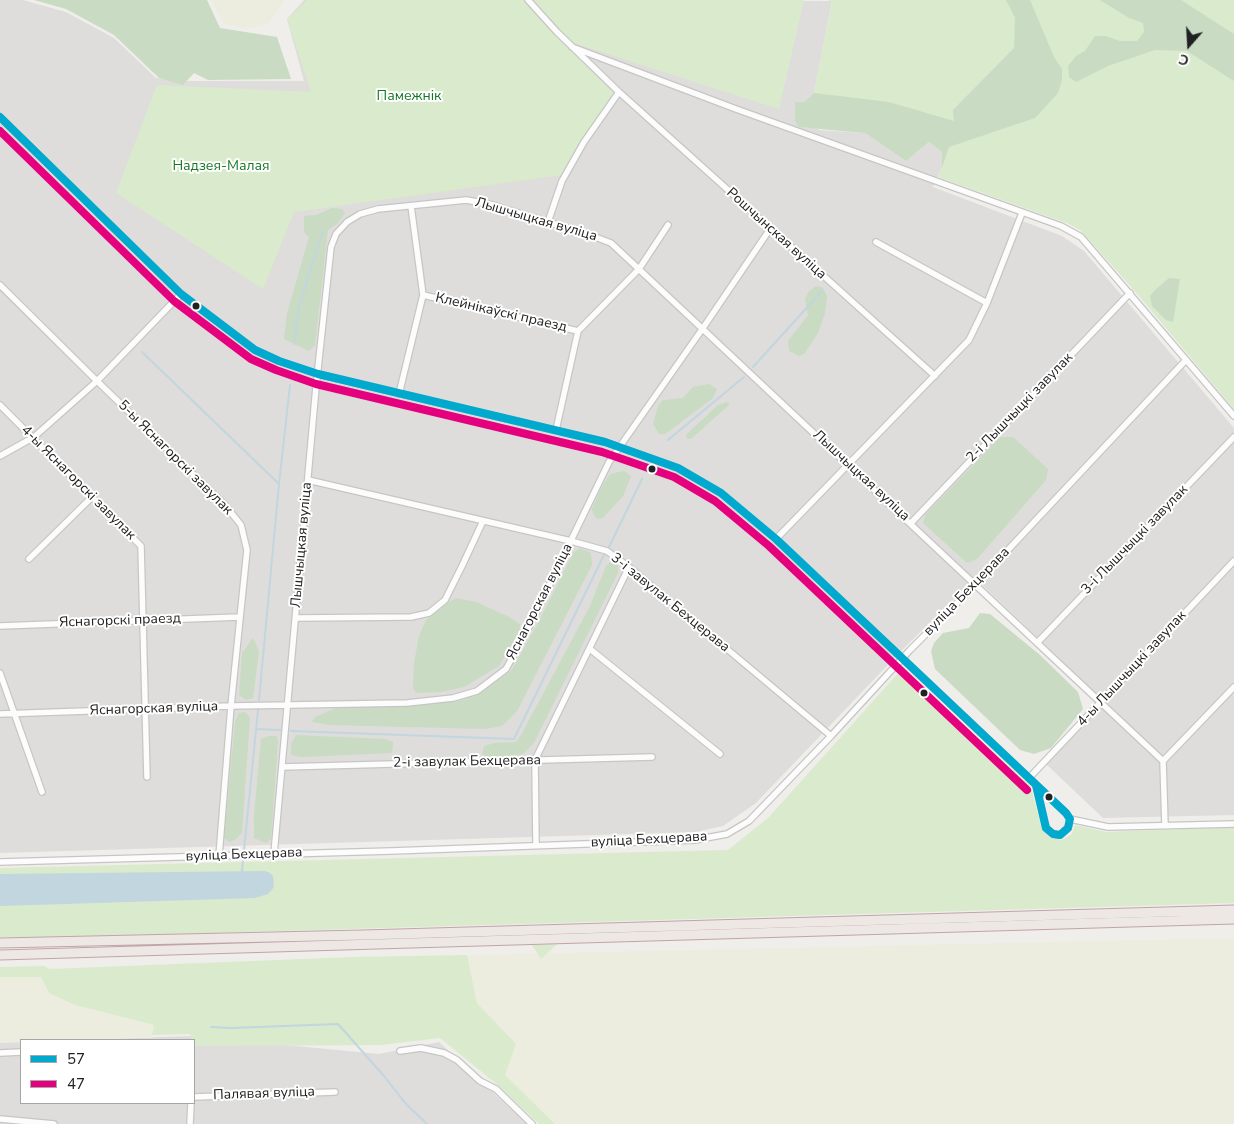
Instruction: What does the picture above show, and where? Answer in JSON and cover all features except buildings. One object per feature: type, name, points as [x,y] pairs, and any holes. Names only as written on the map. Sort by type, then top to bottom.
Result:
[{"type":"highway","points":[[0,943],[392,935],[1234,910]]},
{"type":"highway","points":[[0,955],[1234,919]]},
{"type":"street","name":"Рошчынская вуліца","points":[[528,0],[572,47],[619,92],[935,376]]},
{"type":"street","points":[[572,47],[736,109],[1061,226],[1081,237],[1234,416]]},
{"type":"street","points":[[548,222],[562,180],[584,142],[619,92]]},
{"type":"street","points":[[0,117],[181,294],[255,350],[279,361],[318,374],[619,446],[678,468],[722,493],[776,539],[1066,812],[1070,819],[1068,828],[1060,835],[1049,832],[1046,828],[1036,785]]},
{"type":"street","name":"Лышчыцкая вуліца","points":[[274,854],[331,247],[336,234],[347,222],[360,214],[378,209],[466,200],[489,204],[611,243],[1164,761]]},
{"type":"street","points":[[399,394],[423,295],[411,206]]},
{"type":"street","points":[[776,539],[969,340],[987,303],[1022,213]]},
{"type":"street","points":[[556,430],[578,331],[639,269],[668,225]]},
{"type":"street","name":"Яснагорская вуліца","points":[[0,714],[231,706],[407,703],[453,698],[476,691],[506,669],[530,625],[609,462],[770,229]]},
{"type":"street","points":[[876,242],[987,303]]},
{"type":"street","name":"5-ы Яснагорскі завулак","points":[[0,285],[225,505],[241,525],[247,550],[239,617],[219,856]]},
{"type":"street","name":"2-і Лышчыцкі завулак","points":[[911,523],[1130,293]]},
{"type":"street","points":[[0,456],[34,438],[97,381],[181,294]]},
{"type":"street","name":"Клейнікаўскі праезд","points":[[423,295],[578,331]]},
{"type":"street","name":"вуліца Бехцерава","points":[[0,862],[695,840],[727,834],[748,821],[831,736],[1186,360]]},
{"type":"street","name":"4-ы Яснагорскі завулак","points":[[0,405],[141,546],[147,777]]},
{"type":"street","name":"3-і Лышчыцкі завулак","points":[[1036,643],[1234,436]]},
{"type":"street","name":"3-і завулак Бехцерава","points":[[308,480],[607,551],[629,567],[831,736]]},
{"type":"street","points":[[29,559],[92,497]]},
{"type":"street","points":[[296,618],[411,617],[429,613],[445,600],[483,521]]},
{"type":"street","name":"4-ы Лышчыцкі завулак","points":[[1029,778],[1234,561]]},
{"type":"street","points":[[536,845],[535,760],[629,567]]},
{"type":"street","name":"Яснагорскі праезд","points":[[0,626],[239,617]]},
{"type":"street","points":[[590,649],[720,754]]},
{"type":"street","points":[[0,673],[42,792]]},
{"type":"street","points":[[1165,826],[1164,761],[1234,687]]},
{"type":"street","name":"2-і завулак Бехцерава","points":[[282,767],[652,757]]},
{"type":"street","points":[[1070,819],[1108,827],[1234,824]]},
{"type":"street","points":[[400,1051],[421,1048],[444,1053],[457,1060],[480,1081],[496,1089],[532,1124]]},
{"type":"street","points":[[0,1052],[20,1052]]},
{"type":"street","name":"Палявая вуліца","points":[[195,1097],[335,1092]]},
{"type":"street","points":[[190,1124],[191,1104]]},
{"type":"street","points":[[0,1119],[54,1124]]},
{"type":"shaded area","points":[[0,0],[23,0],[66,12],[114,38],[156,78],[189,81],[304,81],[287,19],[304,0],[832,1],[814,93],[804,102],[795,102],[819,130],[865,133],[906,161],[929,142],[942,152],[942,167],[933,187],[1062,236],[1084,251],[1234,428],[1234,815],[1103,818],[1046,764],[1106,703],[975,578],[903,649],[756,803],[723,826],[695,832],[0,853]]},
{"type":"shaded area","points":[[211,0],[285,0],[268,24],[248,29],[224,24]]},
{"type":"shaded area","points":[[1234,938],[1234,1124],[555,1124],[505,1075],[515,1044],[477,1003],[467,955]]},
{"type":"shaded area","points":[[0,977],[42,977],[75,1005],[154,1025],[152,1038],[20,1039],[20,1042],[0,1043]]},
{"type":"shaded area","points":[[191,1036],[379,1054],[439,1042],[527,1124],[0,1124],[0,1043],[20,1042],[20,1104],[195,1104],[195,1039],[108,1039]]},
{"type":"green space","points":[[34,0],[207,0],[220,28],[277,37],[291,79],[208,80],[194,73],[183,85],[159,78],[114,35],[66,9]]},
{"type":"green space","name":"Памежнік","points":[[308,0],[804,0],[779,109],[558,38],[615,95],[562,175],[294,212],[263,289],[116,193],[157,85],[311,92],[287,19]]},
{"type":"green space","points":[[827,0],[1234,0],[1234,409],[1134,290],[1080,230],[1067,223],[938,177],[942,167],[942,152],[929,142],[906,161],[865,133],[799,127],[795,121],[795,102],[804,102],[814,93],[832,2]]},
{"type":"green space","points":[[1006,0],[1030,0],[1054,57],[1062,69],[1062,80],[1058,93],[1035,118],[949,147],[942,167],[942,152],[929,142],[906,161],[865,133],[799,127],[795,121],[795,102],[804,102],[814,93],[889,102],[954,121],[953,110],[1014,48],[1015,18]]},
{"type":"green space","points":[[1100,0],[1181,0],[1234,34],[1234,81],[1187,51],[1155,50],[1108,66],[1076,82],[1069,77],[1068,66],[1076,56],[1085,51],[1095,36],[1106,36],[1120,41],[1137,41],[1144,32],[1143,23],[1129,18]]},
{"type":"green space","points":[[332,208],[342,209],[345,213],[338,223],[328,230],[315,345],[309,351],[284,339],[287,313],[309,237],[304,232],[304,216],[316,215]]},
{"type":"green space","points":[[1169,278],[1180,279],[1173,322],[1166,320],[1152,306],[1150,296]]},
{"type":"green space","points":[[816,286],[822,287],[827,296],[825,313],[818,333],[804,354],[799,356],[789,351],[788,341],[808,315],[805,299],[809,291]]},
{"type":"green space","points":[[709,384],[717,389],[713,398],[665,434],[659,434],[653,424],[658,406],[663,400],[683,398],[693,387]]},
{"type":"green space","points":[[726,402],[730,404],[691,439],[687,439],[686,435],[717,406]]},
{"type":"green space","points":[[1000,437],[1013,437],[1048,469],[1046,480],[977,559],[967,563],[923,523],[925,515]]},
{"type":"green space","points":[[624,471],[631,476],[623,496],[603,518],[597,519],[592,509],[600,490],[610,474]]},
{"type":"green space","points":[[580,548],[591,553],[592,565],[517,711],[502,726],[485,729],[329,725],[312,722],[315,717],[336,708],[414,706],[462,700],[484,690],[511,671],[538,623],[573,553]]},
{"type":"green space","points":[[611,561],[618,565],[618,573],[534,743],[523,754],[489,758],[482,754],[484,746],[495,743],[516,742],[521,735],[589,608],[606,566]]},
{"type":"green space","points":[[456,598],[476,602],[509,617],[520,624],[520,630],[499,666],[464,687],[441,692],[416,693],[413,688],[414,663],[419,636],[426,620]]},
{"type":"green space","points":[[980,613],[990,614],[1040,655],[1078,692],[1083,709],[1051,748],[1034,754],[1020,750],[935,669],[931,651],[934,643],[943,633],[969,628]]},
{"type":"green space","points":[[253,638],[259,651],[253,698],[246,700],[239,695],[242,653]]},
{"type":"green space","points":[[900,671],[924,695],[931,696],[1030,785],[1042,829],[1049,837],[1062,840],[1072,834],[1075,825],[1106,832],[1234,827],[1234,903],[44,938],[0,937],[0,868],[728,850],[769,817]]},
{"type":"green space","points":[[245,712],[250,718],[242,832],[236,839],[230,842],[224,838],[235,722],[239,713]]},
{"type":"green space","points":[[296,735],[385,739],[393,742],[392,753],[301,757],[291,755],[291,744]]},
{"type":"green space","points":[[277,736],[278,741],[271,839],[266,843],[254,838],[254,815],[261,739]]},
{"type":"green space","points":[[557,944],[541,959],[532,945]]},
{"type":"green space","points":[[467,955],[477,1003],[516,1044],[505,1075],[555,1124],[539,1124],[493,1081],[440,1038],[381,1045],[195,1046],[195,1039],[192,1039],[190,1034],[152,1035],[154,1025],[75,1005],[49,993],[41,977],[0,977],[0,967],[44,966],[50,969],[353,957]]},
{"type":"water","points":[[265,871],[273,876],[274,887],[268,894],[255,898],[0,906],[0,874]]},
{"type":"waterway","points":[[294,344],[299,306],[323,231]]},
{"type":"waterway","points":[[753,367],[822,291]]},
{"type":"waterway","points":[[142,352],[279,484],[259,700]]},
{"type":"waterway","points":[[668,440],[744,377]]},
{"type":"waterway","points":[[279,484],[290,385]]},
{"type":"waterway","points":[[609,547],[642,479]]},
{"type":"waterway","points":[[291,731],[514,739],[604,555]]},
{"type":"waterway","points":[[244,850],[258,710]]},
{"type":"waterway","points":[[256,729],[281,730]]},
{"type":"waterway","points":[[242,871],[243,860]]},
{"type":"waterway","points":[[211,1027],[338,1024],[406,1104],[427,1124]]},
{"type":"transit line","name":"57","points":[[0,117],[181,294],[255,350],[279,361],[318,374],[605,442],[678,468],[721,493],[776,539],[1066,813],[1070,819],[1068,828],[1060,835],[1053,834],[1046,828],[1036,785]]},
{"type":"transit line","name":"47","points":[[0,131],[174,301],[251,359],[316,384],[602,452],[674,477],[715,501],[769,546],[1027,790]]},
{"type":"park label","name":"Надзея-Малая","points":[[221,167]]}]
